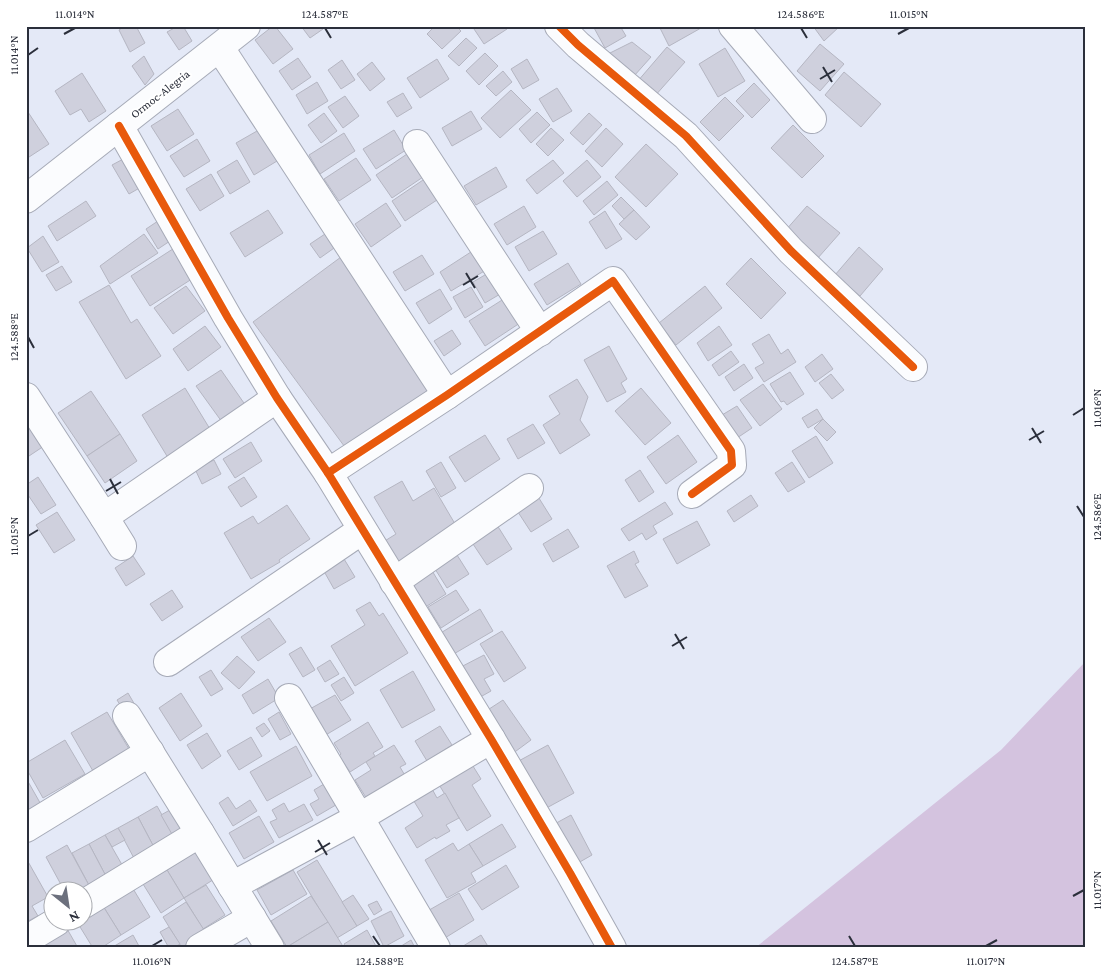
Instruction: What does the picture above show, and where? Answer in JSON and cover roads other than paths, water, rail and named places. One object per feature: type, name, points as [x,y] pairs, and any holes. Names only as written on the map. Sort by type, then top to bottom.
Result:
[{"type":"street","name":"Ormoc-Alegria","points":[[26,199],[246,26]]},
{"type":"street","points":[[559,26],[578,45],[686,136],[791,251],[913,367]]},
{"type":"street","points":[[733,26],[812,119]]},
{"type":"street","points":[[220,48],[447,395]]},
{"type":"street","points":[[119,126],[228,318],[277,398],[328,473],[491,739],[575,881],[612,948]]},
{"type":"street","points":[[417,144],[540,332]]},
{"type":"street","points":[[328,473],[613,282],[731,451],[732,465],[692,494]]},
{"type":"street","points":[[26,397],[122,546]]},
{"type":"street","points":[[104,516],[277,398]]},
{"type":"street","points":[[394,582],[529,488]]},
{"type":"street","points":[[168,662],[362,530]]},
{"type":"street","points":[[288,698],[436,948]]},
{"type":"street","points":[[127,716],[270,948]]},
{"type":"street","points":[[232,886],[360,817],[491,739]]},
{"type":"street","points":[[26,828],[150,752]]},
{"type":"street","points":[[92,899],[200,834]]},
{"type":"street","points":[[200,948],[252,918]]},
{"type":"street","points":[[26,940],[42,930]]}]
